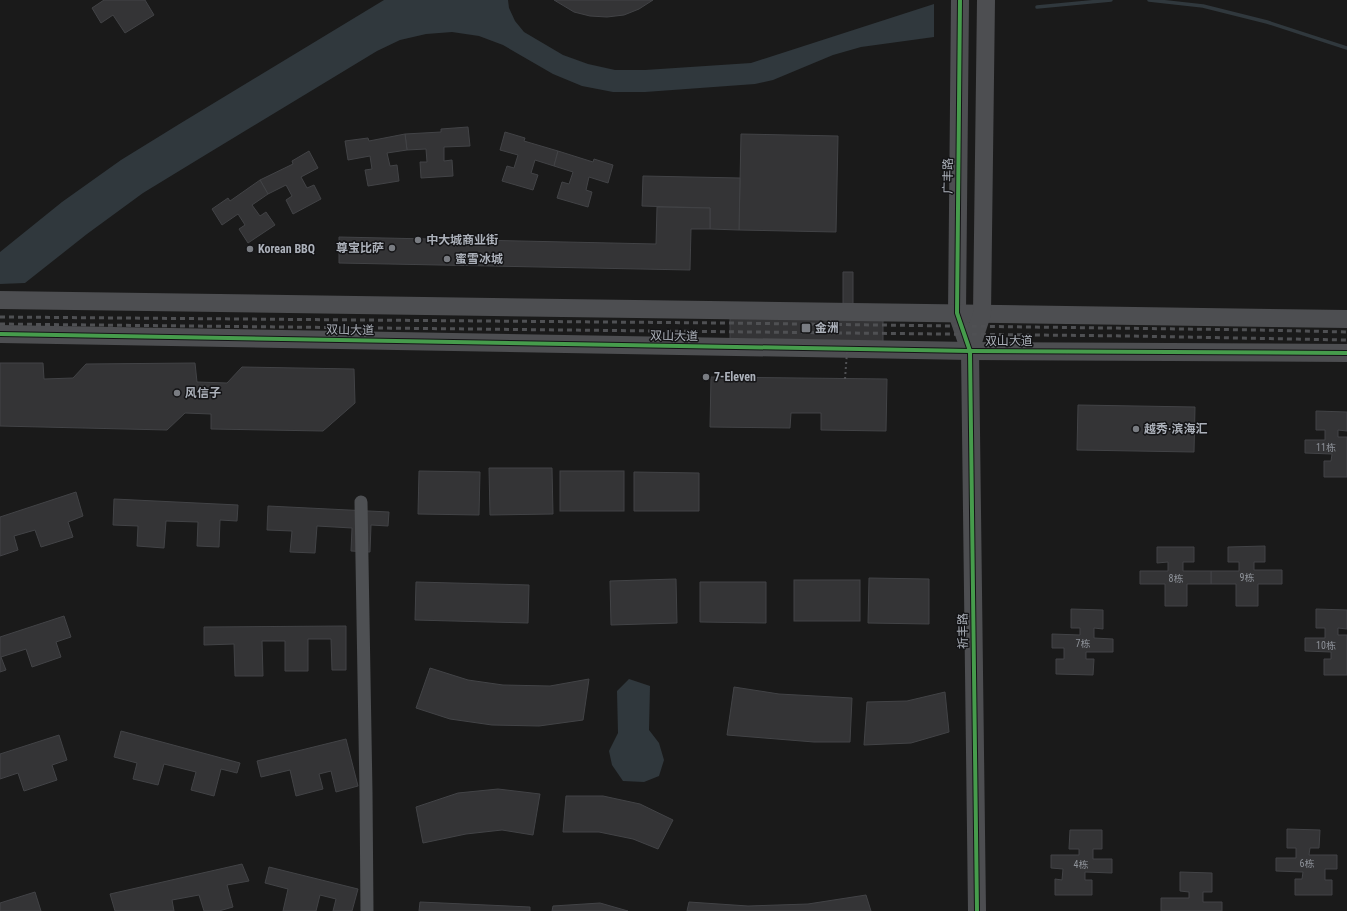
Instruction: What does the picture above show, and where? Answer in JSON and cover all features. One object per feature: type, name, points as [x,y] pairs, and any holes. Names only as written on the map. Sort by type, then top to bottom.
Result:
[{"type":"street","name":"广丰路","points":[[960,0],[957,313],[970,351]]},
{"type":"street","points":[[970,351],[982,314],[986,0]]},
{"type":"street","name":"双山大道","points":[[0,300],[1347,319]]},
{"type":"street","name":"双山大道","points":[[0,334],[970,351],[1347,353]]},
{"type":"street","name":"祈丰路","points":[[970,351],[976,911]]},
{"type":"street","points":[[361,502],[367,911]]},
{"type":"path","points":[[845,379],[846,352]]},
{"type":"shaded area","points":[[384,0],[508,0],[509,8],[515,21],[524,32],[563,55],[588,64],[615,70],[645,70],[751,63],[934,4],[934,37],[861,47],[833,55],[773,80],[755,84],[645,92],[613,92],[582,86],[553,74],[503,45],[479,36],[452,32],[426,34],[400,40],[377,51],[143,193],[87,234],[25,283],[0,284],[0,252],[62,202],[121,160]]},
{"type":"shaded area","points":[[629,679],[650,686],[649,730],[659,743],[664,760],[659,776],[644,782],[623,781],[612,765],[609,751],[618,733],[617,691]]},
{"type":"building","points":[[104,0],[145,0],[154,15],[125,33],[113,15],[101,23],[92,8]]},
{"type":"building","points":[[554,0],[653,0],[639,9],[624,15],[607,17],[590,16],[574,12]]},
{"type":"building","points":[[468,127],[470,146],[444,147],[444,161],[452,160],[453,176],[421,178],[420,162],[427,162],[426,149],[407,150],[405,134],[441,132],[441,129]]},
{"type":"building","points":[[505,132],[525,138],[524,141],[558,151],[554,166],[535,160],[531,173],[538,175],[533,190],[502,181],[507,166],[514,168],[518,155],[500,150]]},
{"type":"building","points":[[405,134],[407,150],[387,153],[390,166],[397,165],[399,181],[368,186],[365,170],[372,169],[370,156],[348,160],[345,141],[368,138],[369,141]]},
{"type":"building","points":[[741,134],[838,136],[836,232],[739,230]]},
{"type":"building","points":[[309,151],[318,168],[301,177],[307,188],[314,185],[321,199],[293,214],[286,200],[292,196],[286,185],[268,194],[260,180],[293,164],[292,161]]},
{"type":"building","points":[[558,151],[593,162],[594,159],[613,165],[608,183],[589,177],[586,190],[592,192],[588,207],[557,198],[562,182],[569,184],[573,172],[554,166]]},
{"type":"building","points":[[643,176],[740,178],[739,230],[710,229],[710,208],[642,206]]},
{"type":"building","points":[[260,180],[268,194],[252,205],[260,216],[266,212],[275,225],[248,243],[239,229],[245,225],[238,214],[222,225],[212,209],[228,198],[230,201]]},
{"type":"building","name":"中大城商业街","points":[[657,207],[710,208],[710,229],[691,229],[690,270],[339,263],[339,237],[656,244]]},
{"type":"building","name":"金洲","points":[[843,272],[853,272],[853,311],[883,312],[883,346],[730,344],[730,310],[843,311]]},
{"type":"building","name":"风信子","points":[[0,363],[43,363],[44,379],[73,378],[86,364],[195,363],[197,382],[227,383],[242,367],[354,369],[355,403],[323,431],[211,429],[211,414],[185,413],[167,430],[0,426]]},
{"type":"building","points":[[711,377],[887,379],[886,431],[821,430],[821,413],[791,413],[790,428],[710,427]]},
{"type":"building","name":"越秀·滨海汇","points":[[1078,405],[1195,407],[1194,452],[1077,450]]},
{"type":"building","points":[[1316,411],[1347,412],[1347,431],[1338,430],[1338,437],[1347,437],[1347,477],[1324,477],[1324,461],[1331,461],[1332,454],[1305,453],[1305,440],[1325,440],[1325,430],[1316,430]]},
{"type":"building","points":[[489,468],[552,468],[553,514],[490,515]]},
{"type":"building","points":[[419,471],[480,472],[479,515],[418,514]]},
{"type":"building","points":[[560,471],[624,471],[624,511],[560,511]]},
{"type":"building","points":[[634,472],[699,473],[699,511],[634,511]]},
{"type":"building","points":[[76,492],[83,516],[68,522],[73,537],[41,547],[35,530],[14,536],[18,550],[0,556],[0,517]]},
{"type":"building","points":[[114,499],[238,505],[237,521],[220,520],[219,547],[197,546],[198,522],[166,521],[164,548],[137,546],[138,526],[113,525]]},
{"type":"building","points":[[268,506],[389,512],[388,526],[371,525],[370,552],[351,551],[352,528],[317,526],[315,553],[290,552],[292,531],[267,530]]},
{"type":"building","points":[[1265,546],[1265,562],[1254,562],[1254,570],[1282,570],[1282,584],[1258,584],[1258,606],[1236,606],[1236,584],[1211,584],[1211,571],[1239,571],[1239,562],[1228,562],[1228,547]]},
{"type":"building","points":[[1157,547],[1194,547],[1194,562],[1183,562],[1183,571],[1211,571],[1211,584],[1187,584],[1187,606],[1165,606],[1165,584],[1140,584],[1140,571],[1168,571],[1168,562],[1157,563]]},
{"type":"building","points":[[869,578],[929,579],[929,624],[868,623]]},
{"type":"building","points":[[676,579],[677,623],[611,625],[610,581]]},
{"type":"building","points":[[794,580],[860,580],[860,621],[794,621]]},
{"type":"building","points":[[416,582],[529,585],[528,623],[415,620]]},
{"type":"building","points":[[700,582],[766,582],[766,623],[700,622]]},
{"type":"building","points":[[1071,609],[1103,610],[1103,629],[1094,628],[1094,638],[1113,639],[1113,652],[1086,652],[1086,659],[1094,659],[1093,675],[1056,674],[1056,659],[1064,659],[1064,648],[1052,648],[1052,634],[1080,635],[1080,628],[1071,628]]},
{"type":"building","points":[[1316,609],[1347,610],[1347,629],[1338,628],[1338,635],[1347,635],[1347,675],[1324,675],[1324,659],[1331,659],[1331,652],[1305,651],[1305,638],[1325,638],[1325,628],[1316,628]]},
{"type":"building","points":[[64,616],[71,637],[56,642],[61,657],[32,667],[26,649],[1,657],[6,670],[0,672],[0,637]]},
{"type":"building","points":[[346,626],[346,670],[332,670],[331,639],[308,639],[308,671],[285,671],[285,641],[262,641],[263,676],[235,676],[234,644],[204,645],[204,627]]},
{"type":"building","points":[[430,668],[468,680],[503,685],[550,686],[589,679],[583,720],[539,726],[492,725],[450,719],[416,708]]},
{"type":"building","points":[[734,687],[779,694],[852,698],[850,742],[814,742],[727,735]]},
{"type":"building","points":[[945,692],[949,732],[911,743],[864,745],[867,702],[907,701]]},
{"type":"building","points":[[121,731],[240,763],[237,773],[221,769],[214,796],[191,790],[196,772],[164,764],[158,785],[133,779],[137,763],[114,757]]},
{"type":"building","points":[[59,735],[67,760],[52,765],[57,780],[24,791],[18,773],[0,779],[0,754]]},
{"type":"building","points":[[346,739],[358,786],[336,792],[331,771],[319,774],[323,789],[296,796],[290,770],[261,777],[257,761]]},
{"type":"building","points":[[498,789],[540,794],[533,835],[502,830],[466,834],[423,843],[416,807],[458,793]]},
{"type":"building","points":[[566,796],[603,796],[640,804],[673,820],[658,849],[633,839],[599,832],[563,832]]},
{"type":"building","points":[[1287,829],[1320,830],[1319,848],[1310,848],[1309,855],[1337,855],[1337,869],[1325,869],[1325,880],[1332,880],[1332,895],[1295,895],[1295,879],[1302,879],[1303,872],[1276,871],[1276,858],[1296,858],[1296,848],[1287,848]]},
{"type":"building","points":[[1070,830],[1102,830],[1102,849],[1093,849],[1093,859],[1112,859],[1112,873],[1085,872],[1085,880],[1092,880],[1092,895],[1055,895],[1055,879],[1062,880],[1063,869],[1051,868],[1051,855],[1079,855],[1079,849],[1069,849]]},
{"type":"building","points":[[242,864],[249,881],[227,885],[233,907],[219,911],[204,911],[199,895],[172,900],[174,911],[115,911],[110,894]]},
{"type":"building","points":[[269,867],[358,889],[352,911],[333,911],[336,899],[320,895],[316,911],[283,911],[288,889],[265,883]]},
{"type":"building","points":[[1180,872],[1212,873],[1212,892],[1203,892],[1203,902],[1222,902],[1222,911],[1161,911],[1161,898],[1189,898],[1189,892],[1180,891]]},
{"type":"building","points":[[35,892],[41,911],[0,911],[0,903]]},
{"type":"building","points":[[866,895],[871,911],[687,911],[689,902],[748,906],[808,904]]},
{"type":"building","points":[[420,902],[530,907],[530,911],[419,911]]},
{"type":"building","points":[[600,903],[628,911],[552,911],[553,906]]},
{"type":"waterway","points":[[1037,7],[1111,0]]},
{"type":"waterway","points":[[1149,0],[1203,6],[1267,22],[1347,48]]},
{"type":"railway","points":[[0,317],[725,323],[1347,332]]},
{"type":"railway","points":[[0,324],[1130,336],[1347,340]]},
{"type":"cycle path","points":[[960,0],[957,313],[970,351],[977,911]]},
{"type":"cycle path","points":[[0,334],[970,351],[1347,353]]},
{"type":"place","name":"中大城商业街","points":[[418,240]]},
{"type":"place","name":"尊宝比萨","points":[[392,248]]},
{"type":"place","name":"Korean BBQ","points":[[250,249]]},
{"type":"place","name":"蜜雪冰城","points":[[447,259]]},
{"type":"place","name":"金洲","points":[[806,328]]},
{"type":"place","name":"7-Eleven","points":[[706,377]]},
{"type":"place","name":"风信子","points":[[177,393]]},
{"type":"place","name":"越秀·滨海汇","points":[[1136,429]]}]
